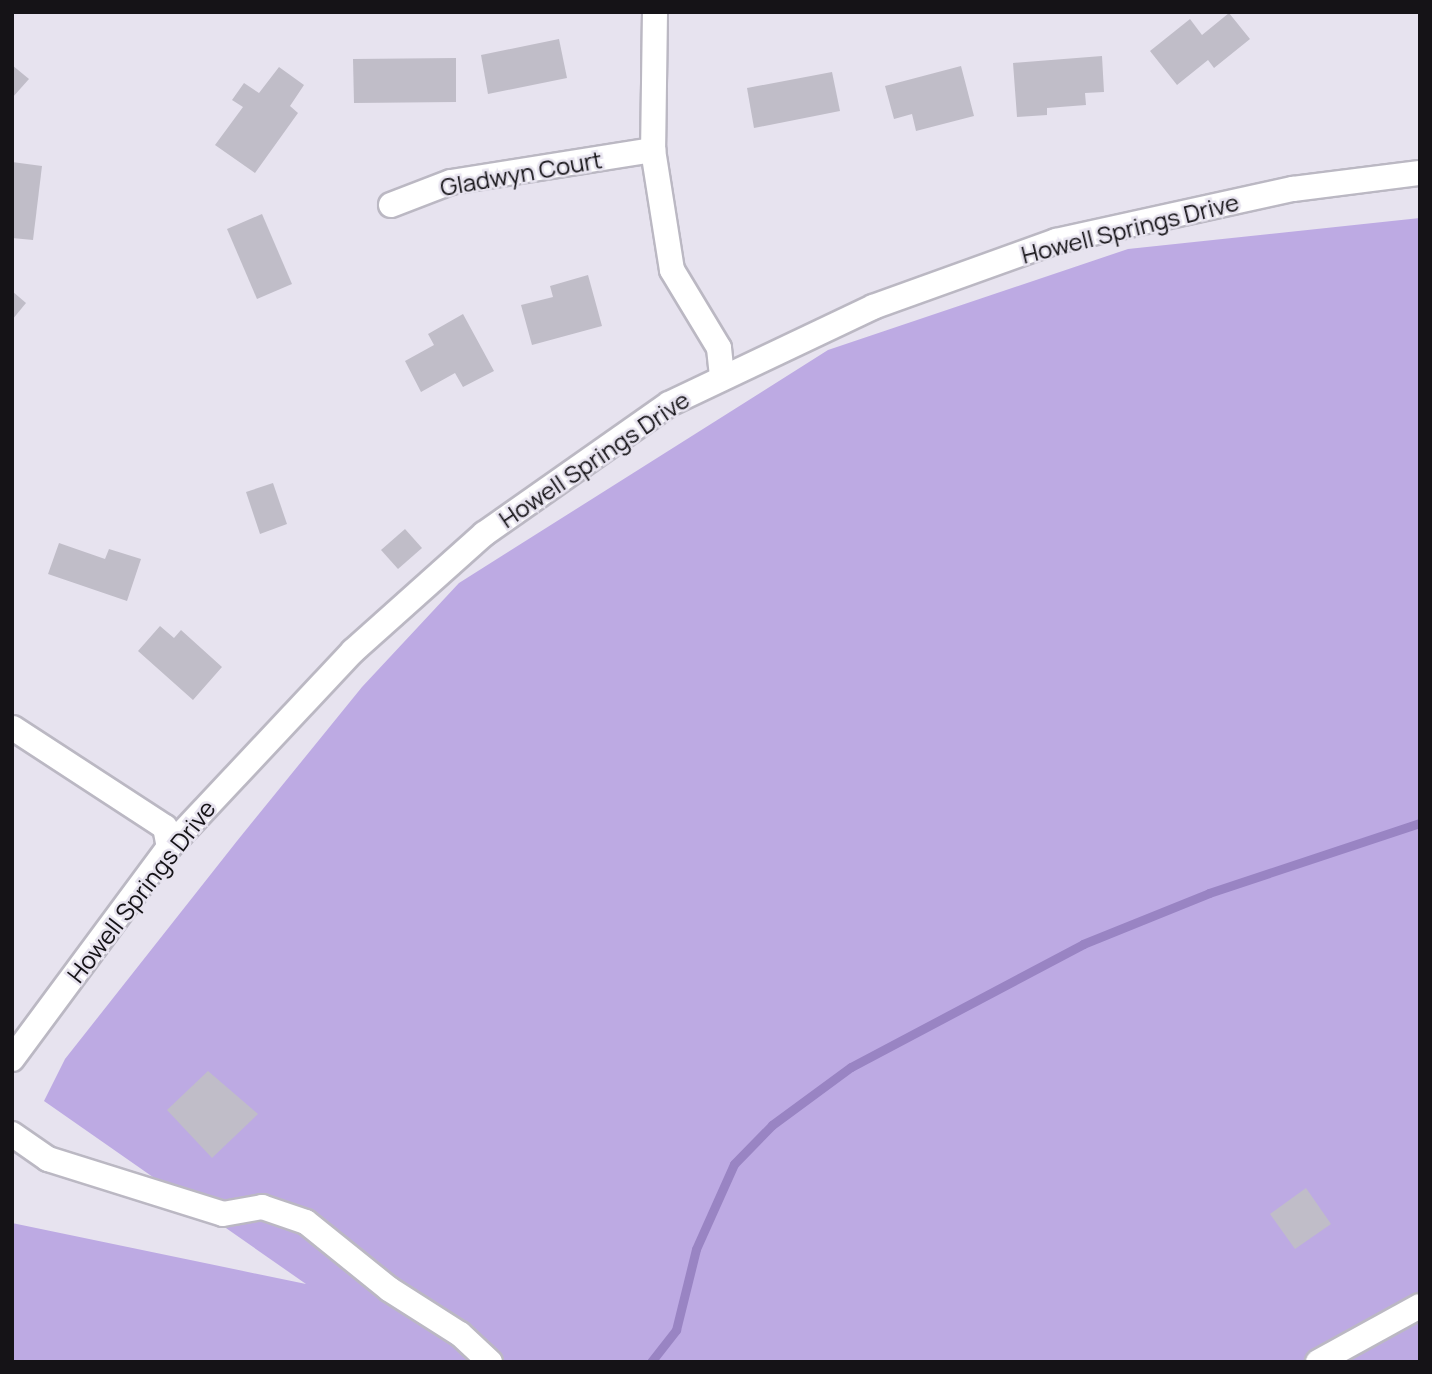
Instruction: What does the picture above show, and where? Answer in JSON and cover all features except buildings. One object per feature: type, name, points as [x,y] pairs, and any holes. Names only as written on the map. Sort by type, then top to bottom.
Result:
[{"type":"street","points":[[655,12],[653,150],[671,270],[719,348],[722,376]]},
{"type":"street","name":"Gladwyn Court","points":[[391,205],[451,182],[653,150]]},
{"type":"street","name":"Howell Springs Drive","points":[[12,1059],[169,847],[353,651],[484,534],[669,404],[722,376],[873,307],[1056,241],[1293,189],[1420,173]]},
{"type":"street","points":[[13,728],[165,827],[169,847]]},
{"type":"street","points":[[12,1134],[48,1159],[223,1214],[262,1207],[306,1222],[389,1289],[460,1334],[490,1362]]},
{"type":"street","points":[[1318,1362],[1420,1306]]},
{"type":"shaded area","points":[[1420,218],[1420,1362],[12,1362],[12,1223],[306,1284],[44,1101],[65,1059],[237,841],[362,687],[459,583],[828,350],[1128,249]]},
{"type":"waterway","points":[[651,1362],[676,1330],[696,1249],[734,1164],[772,1125],[851,1067],[1083,944],[1209,893],[1420,823]]}]
